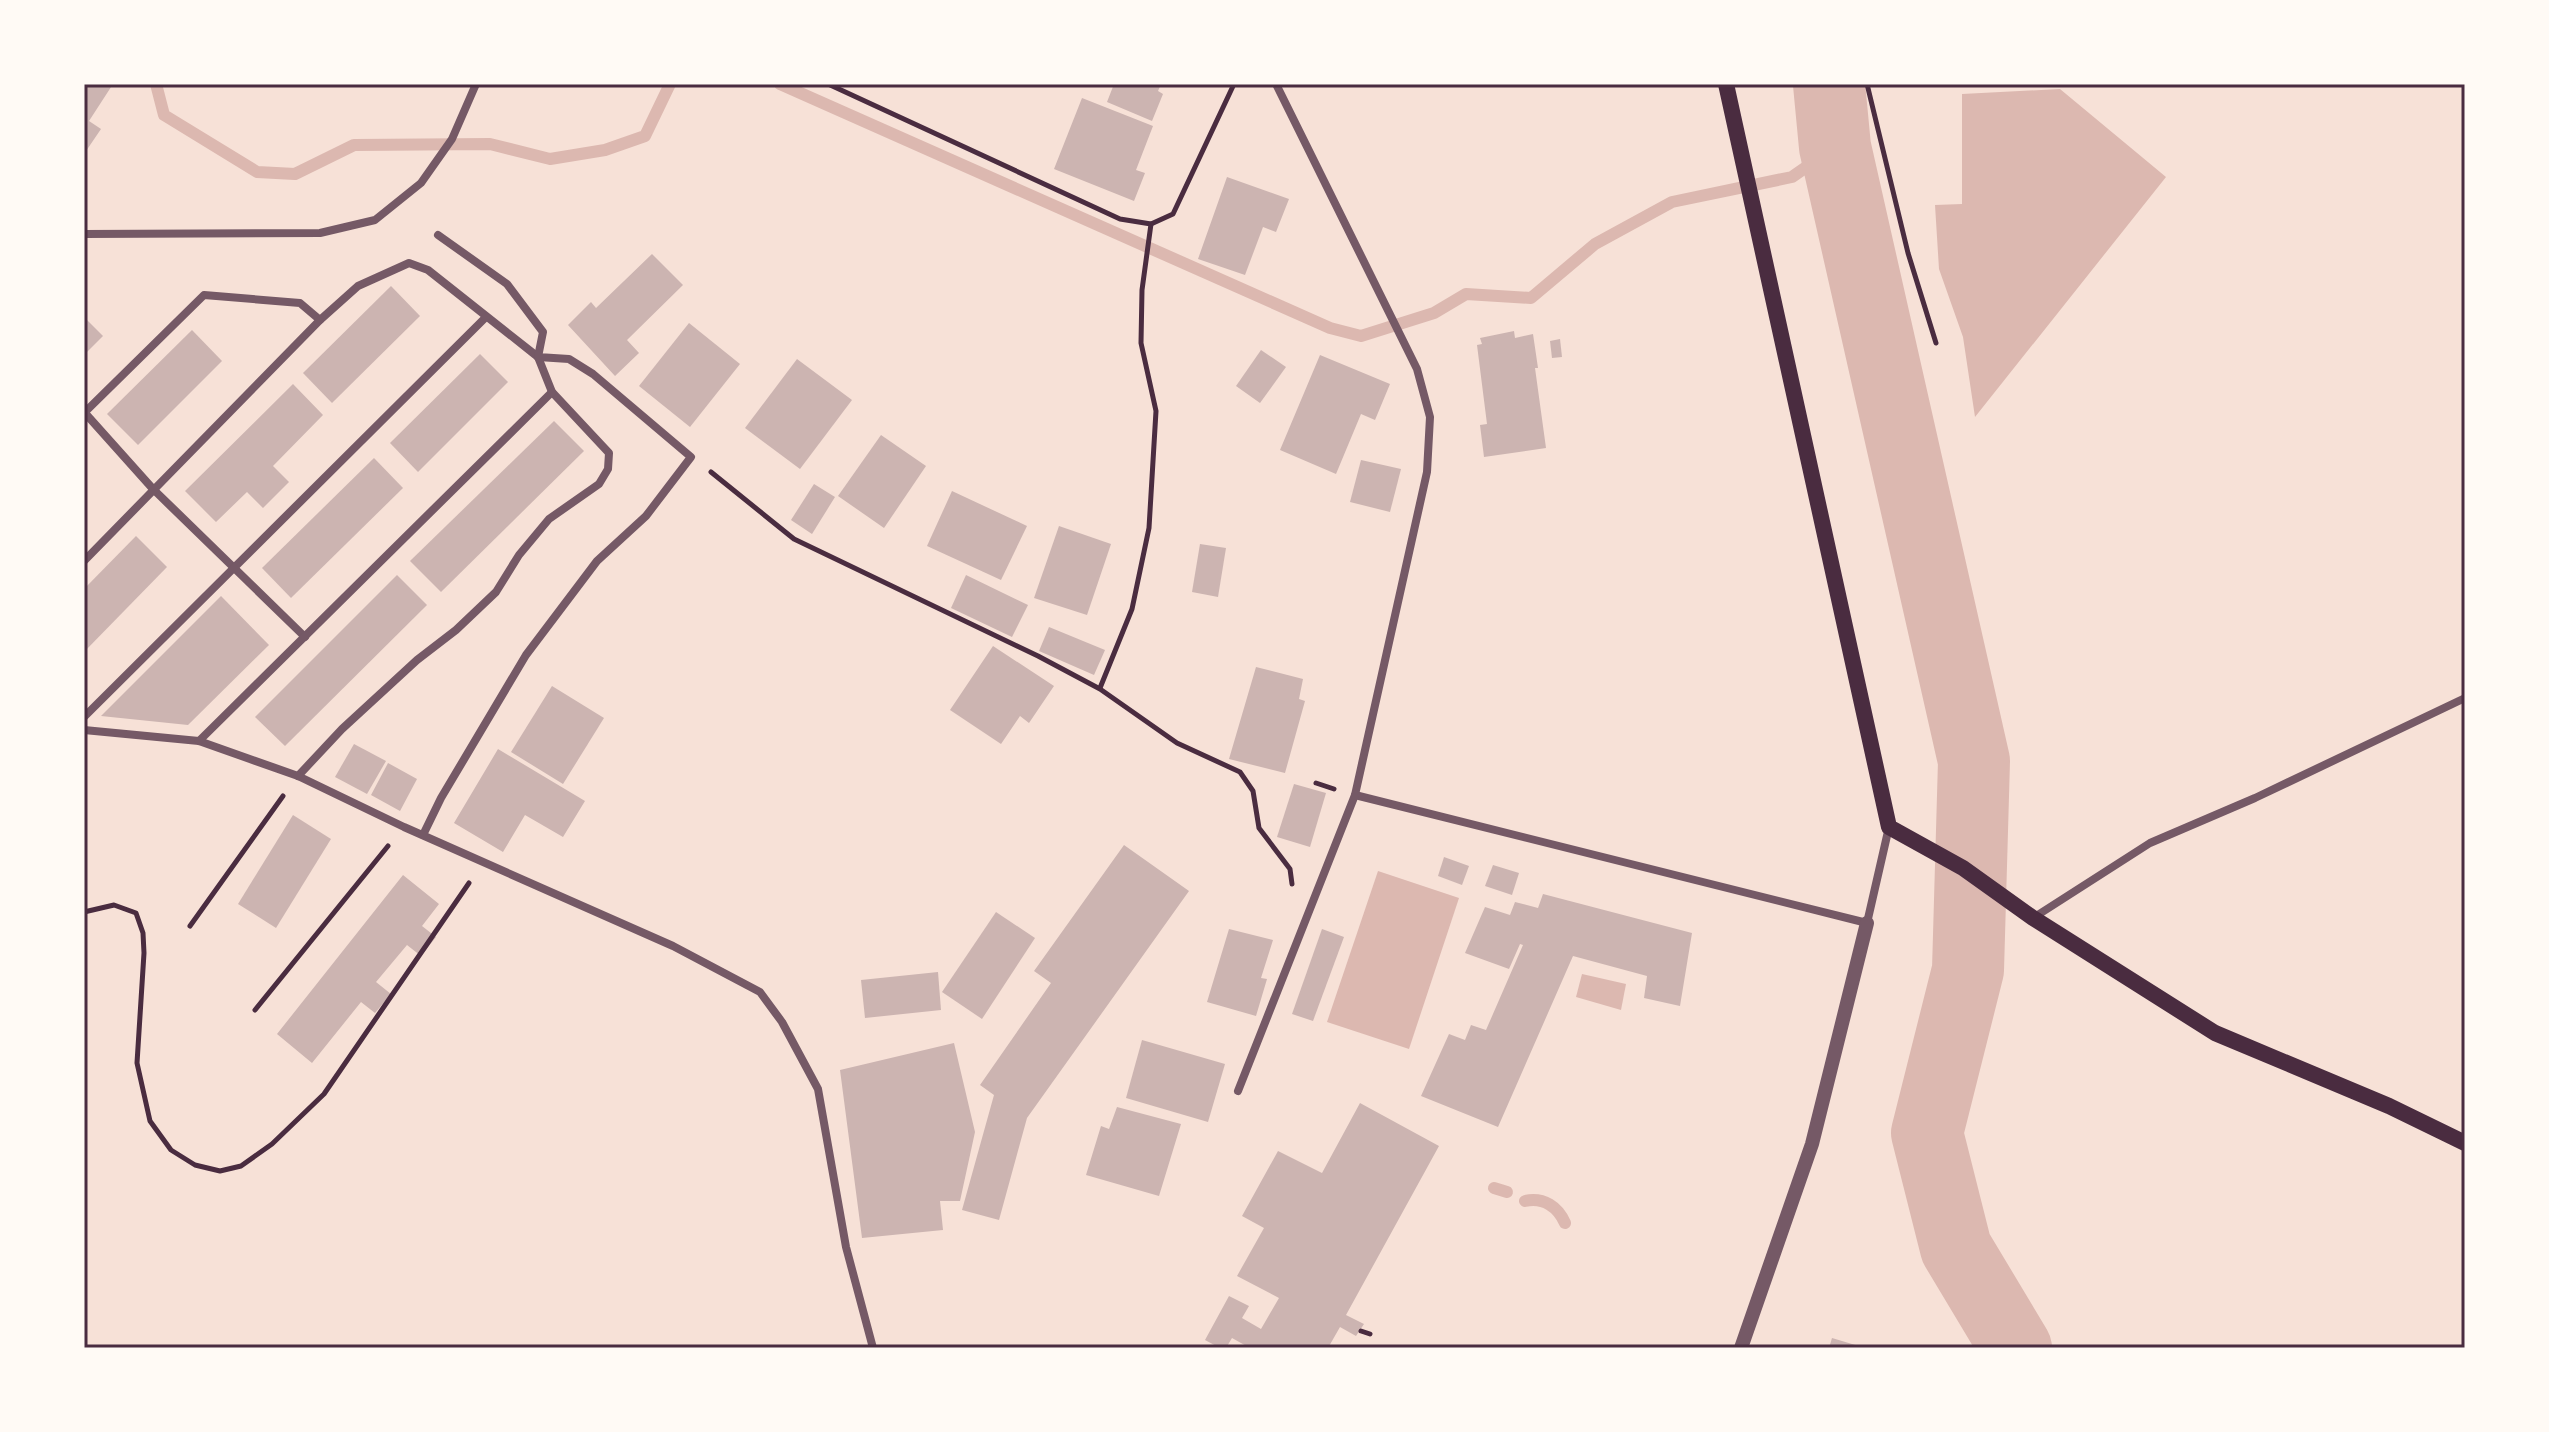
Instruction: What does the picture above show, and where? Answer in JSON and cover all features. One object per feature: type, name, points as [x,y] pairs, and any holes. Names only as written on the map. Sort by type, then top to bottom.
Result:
[{"type":"main road","points":[[1726,84],[1889,827],[1963,868],[2033,918],[2215,1033],[2389,1106],[2465,1143]]},
{"type":"street","points":[[84,234],[320,233],[375,220],[421,183],[452,139],[476,84]]},
{"type":"street","points":[[1238,1091],[1355,795],[1427,472],[1430,417],[1417,369],[1276,84]]},
{"type":"street","points":[[438,235],[507,284],[543,332],[538,357]]},
{"type":"street","points":[[84,561],[320,320],[358,286],[409,263],[428,270],[538,357],[552,392],[609,453],[608,469],[599,484],[549,519],[519,555],[496,592],[342,729],[298,776]]},
{"type":"street","points":[[305,637],[153,489],[84,413],[204,295],[300,303],[320,320]]},
{"type":"street","points":[[84,717],[486,317]]},
{"type":"street","points":[[423,835],[441,798],[526,655],[597,561],[646,516],[691,457],[593,374],[569,359],[538,357]]},
{"type":"street","points":[[199,741],[552,392]]},
{"type":"street","points":[[2033,918],[2150,843],[2255,798],[2465,698]]},
{"type":"street","points":[[84,730],[199,741],[298,776],[404,827],[673,946],[760,992],[782,1022],[818,1089],[846,1247],[873,1348]]},
{"type":"street","points":[[1355,795],[1867,923]]},
{"type":"street","points":[[1741,1348],[1812,1144],[1889,827]]},
{"type":"path","points":[[828,84],[1120,219],[1151,224],[1173,214],[1234,84]]},
{"type":"path","points":[[1867,84],[1908,253],[1936,343]]},
{"type":"path","points":[[1100,689],[1132,609],[1149,528],[1156,411],[1141,343],[1142,290],[1151,224]]},
{"type":"path","points":[[691,457],[794,539],[959,617],[1100,689],[1177,743],[1240,772],[1253,791],[1259,828],[1290,869],[1299,933]]},
{"type":"path","points":[[190,926],[298,776]]},
{"type":"path","points":[[255,1010],[404,827]]},
{"type":"path","points":[[84,912],[114,905],[136,913],[143,933],[144,953],[137,1063],[150,1121],[171,1150],[195,1165],[220,1171],[241,1166],[272,1144],[324,1094],[484,860]]},
{"type":"path","points":[[1361,1331],[1370,1334]]},
{"type":"shaded area","points":[[2060,89],[2166,177],[1975,417],[1963,337],[1939,269],[1935,205],[1962,204],[1962,94]]},
{"type":"shaded area","points":[[1378,871],[1459,898],[1409,1049],[1327,1022]]},
{"type":"shaded area","points":[[1582,974],[1626,984],[1621,1010],[1576,997]]},
{"type":"building","points":[[84,84],[113,84],[89,121],[101,129],[84,154]]},
{"type":"building","points":[[1114,84],[1161,84],[1158,91],[1163,94],[1152,121],[1107,102]]},
{"type":"building","points":[[1082,98],[1153,126],[1136,170],[1145,173],[1134,201],[1054,169]]},
{"type":"building","points":[[1227,177],[1289,199],[1276,232],[1263,227],[1245,275],[1198,259]]},
{"type":"building","points":[[652,254],[683,285],[627,340],[639,353],[615,376],[568,325],[591,302],[596,308]]},
{"type":"building","points":[[391,286],[420,316],[332,403],[303,373]]},
{"type":"building","points":[[84,317],[103,336],[84,355]]},
{"type":"building","points":[[689,323],[740,364],[690,427],[639,386]]},
{"type":"building","points":[[192,330],[222,361],[138,445],[107,414]]},
{"type":"building","points":[[1514,331],[1515,338],[1533,334],[1546,448],[1484,457],[1480,425],[1487,424],[1477,345],[1482,344],[1480,338]]},
{"type":"building","points":[[1560,339],[1562,357],[1552,358],[1550,341]]},
{"type":"building","points":[[1261,350],[1286,367],[1260,403],[1236,386]]},
{"type":"building","points":[[480,354],[508,382],[418,472],[390,443]]},
{"type":"building","points":[[1320,355],[1390,384],[1375,420],[1361,414],[1336,474],[1280,450]]},
{"type":"building","points":[[797,359],[852,400],[800,469],[745,428]]},
{"type":"building","points":[[293,384],[323,415],[273,466],[289,482],[263,508],[247,492],[216,522],[185,491]]},
{"type":"building","points":[[554,421],[584,451],[441,592],[410,561]]},
{"type":"building","points":[[881,435],[926,466],[884,528],[838,496]]},
{"type":"building","points":[[374,458],[403,488],[291,598],[262,568]]},
{"type":"building","points":[[1361,460],[1401,469],[1390,512],[1350,502]]},
{"type":"building","points":[[814,484],[835,497],[812,534],[791,520]]},
{"type":"building","points":[[952,491],[1027,526],[1001,580],[927,546]]},
{"type":"building","points":[[1059,526],[1111,544],[1087,615],[1034,598]]},
{"type":"building","points":[[136,536],[167,567],[84,652],[84,589]]},
{"type":"building","points":[[1200,544],[1226,548],[1218,597],[1192,592]]},
{"type":"building","points":[[397,575],[427,605],[285,746],[255,717]]},
{"type":"building","points":[[966,575],[1028,605],[1012,637],[951,608]]},
{"type":"building","points":[[221,596],[269,645],[188,725],[101,716]]},
{"type":"building","points":[[1049,627],[1105,650],[1094,675],[1039,651]]},
{"type":"building","points":[[993,646],[1054,686],[1029,723],[1020,716],[1001,744],[950,710]]},
{"type":"building","points":[[1256,667],[1303,679],[1299,699],[1305,701],[1285,773],[1229,759]]},
{"type":"building","points":[[552,686],[604,718],[563,784],[511,752]]},
{"type":"building","points":[[354,744],[386,761],[367,794],[335,777]]},
{"type":"building","points":[[498,749],[585,801],[563,837],[525,815],[503,852],[454,823]]},
{"type":"building","points":[[388,763],[417,779],[400,811],[371,795]]},
{"type":"building","points":[[1294,784],[1326,793],[1310,847],[1277,837]]},
{"type":"building","points":[[293,815],[331,839],[276,928],[238,904]]},
{"type":"building","points":[[1124,845],[1189,891],[1027,1118],[999,1220],[962,1210],[994,1095],[980,1085],[1051,983],[1034,971]]},
{"type":"building","points":[[1444,857],[1469,866],[1462,885],[1438,876]]},
{"type":"building","points":[[1493,865],[1519,873],[1512,895],[1485,886]]},
{"type":"building","points":[[403,875],[439,904],[422,926],[436,937],[421,956],[407,945],[376,982],[391,994],[375,1013],[361,1002],[312,1063],[277,1034]]},
{"type":"building","points":[[1543,894],[1692,933],[1680,1006],[1644,998],[1647,976],[1573,956],[1498,1127],[1421,1096],[1449,1034],[1465,1040],[1471,1025],[1486,1030],[1523,945],[1520,944],[1509,969],[1465,953],[1485,907],[1510,915],[1515,902],[1538,908]]},
{"type":"building","points":[[996,912],[1035,938],[982,1019],[942,992]]},
{"type":"building","points":[[1229,929],[1273,940],[1261,978],[1267,979],[1256,1016],[1207,1002]]},
{"type":"building","points":[[1322,929],[1344,937],[1313,1021],[1292,1014]]},
{"type":"building","points":[[938,972],[941,1010],[865,1018],[861,980]]},
{"type":"building","points":[[1142,1040],[1225,1064],[1208,1122],[1126,1098]]},
{"type":"building","points":[[954,1043],[975,1132],[960,1201],[940,1201],[943,1230],[862,1238],[840,1070]]},
{"type":"building","points":[[1360,1103],[1439,1146],[1346,1315],[1364,1324],[1356,1336],[1340,1327],[1328,1348],[1250,1348],[1232,1338],[1226,1348],[1220,1348],[1205,1340],[1229,1296],[1249,1306],[1242,1318],[1261,1329],[1279,1298],[1237,1276],[1264,1228],[1242,1216],[1278,1151],[1322,1173]]},
{"type":"building","points":[[1117,1107],[1181,1124],[1159,1196],[1086,1175],[1101,1126],[1109,1129]]},
{"type":"building","points":[[1832,1338],[1862,1347],[1862,1348],[1829,1348]]},
{"type":"waterway","points":[[156,84],[164,115],[257,172],[295,174],[354,145],[490,144],[550,159],[605,150],[645,136],[670,84]]},
{"type":"waterway","points":[[780,84],[1330,328],[1361,336],[1434,313],[1466,294],[1531,298],[1595,244],[1672,202],[1792,177],[1835,147]]},
{"type":"waterway","points":[[1829,84],[1835,147],[1974,761],[1968,970],[1927,1133],[1956,1248],[2016,1348]]},
{"type":"waterway","points":[[1494,1188],[1507,1192]]},
{"type":"waterway","points":[[1525,1201],[1538,1200],[1550,1204],[1565,1223]]}]
